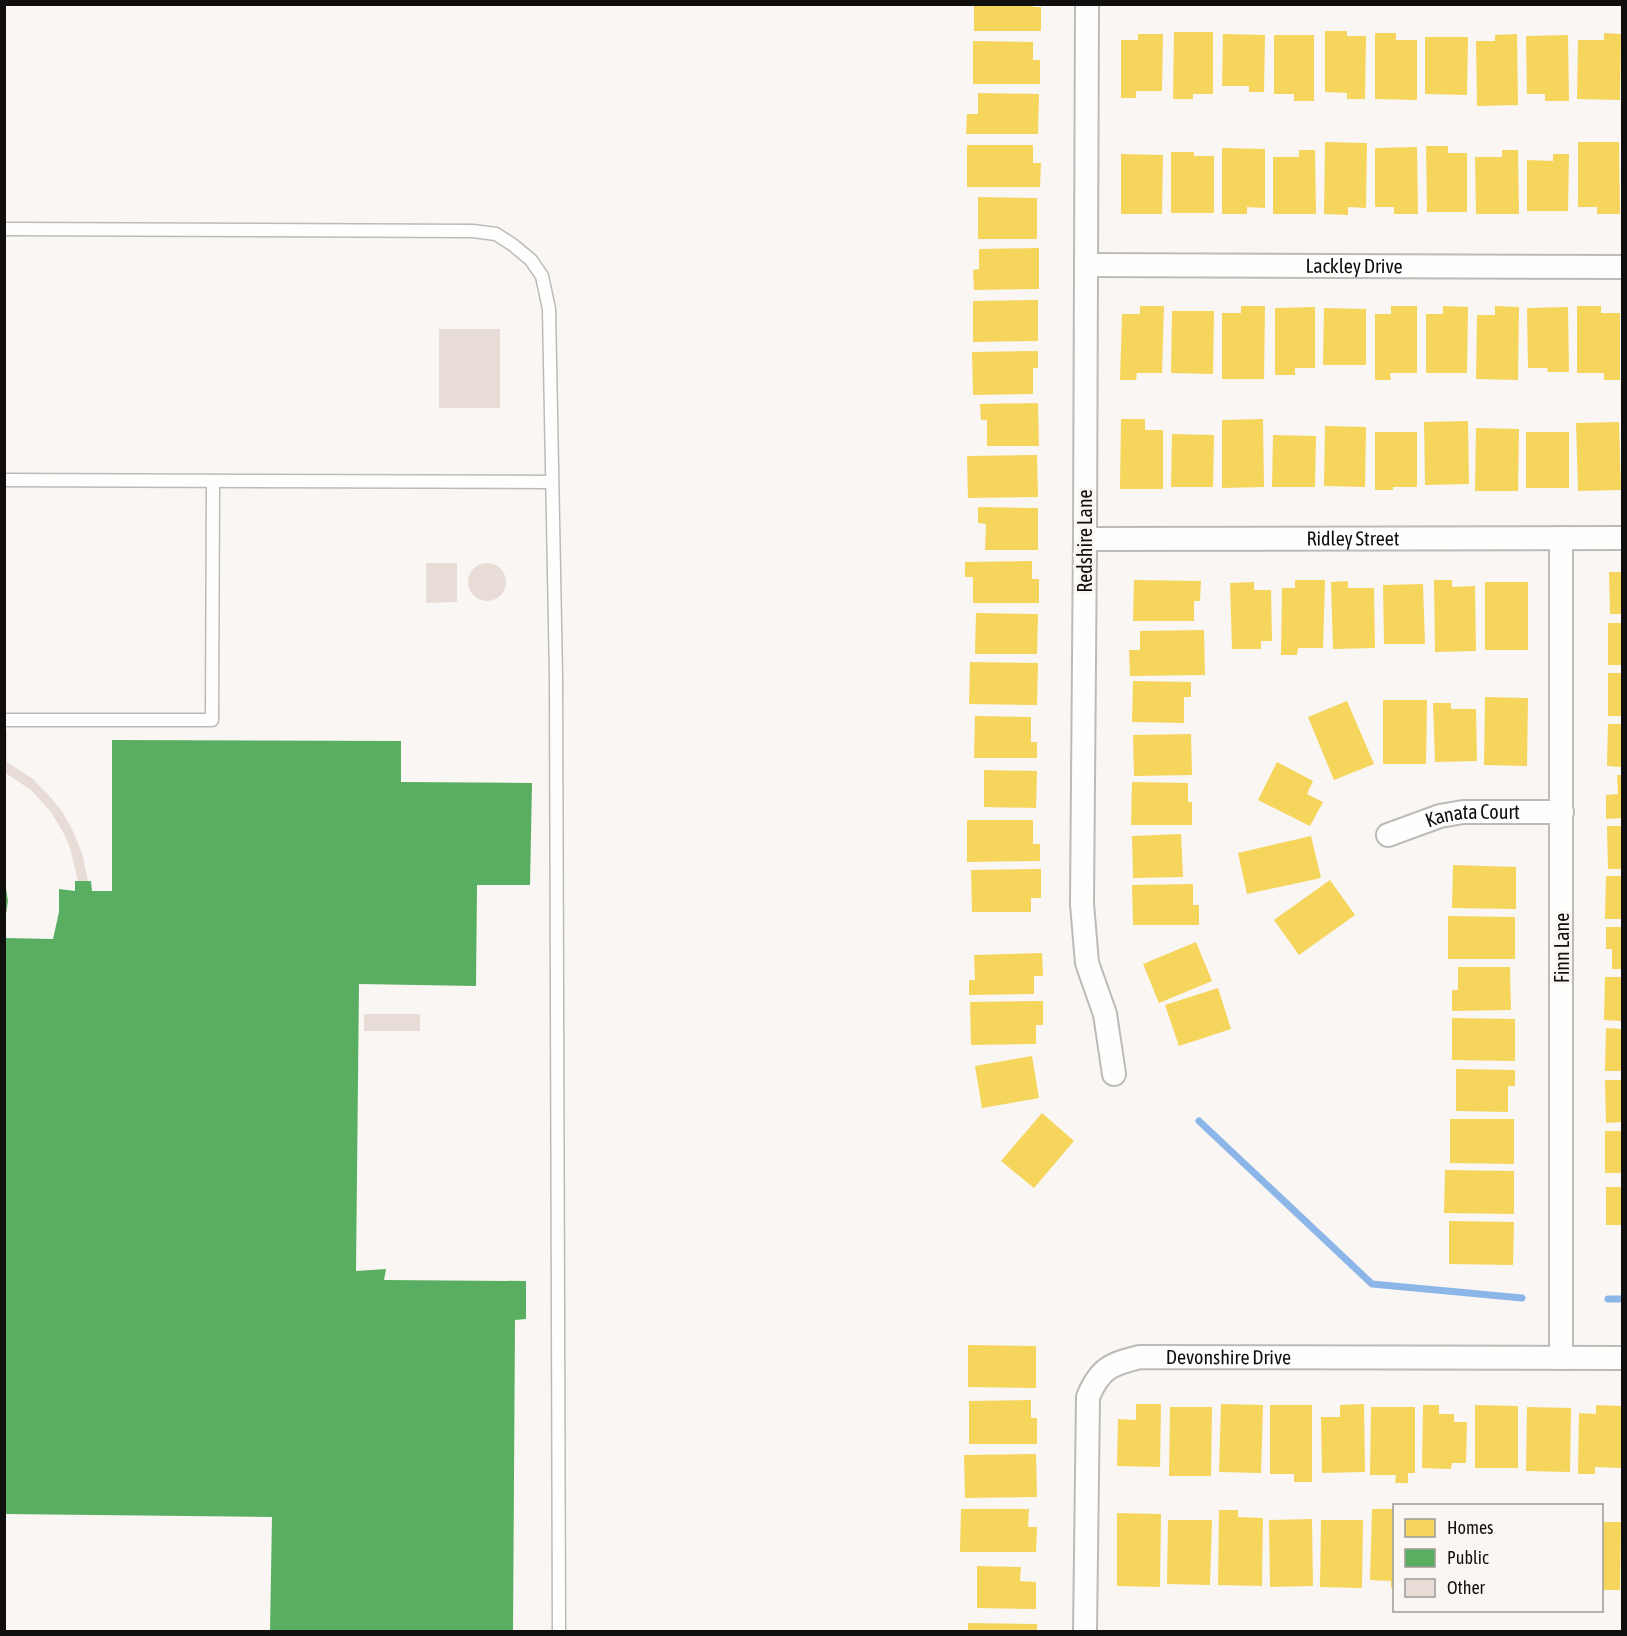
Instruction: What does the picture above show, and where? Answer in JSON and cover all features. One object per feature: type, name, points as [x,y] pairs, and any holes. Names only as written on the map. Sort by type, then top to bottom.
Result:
[{"type":"street","name":"Redshire Lane","points":[[1087,4],[1082,904],[1087,963],[1105,1014],[1114,1074]]},
{"type":"street","name":"Lackley Drive","points":[[1086,265],[1623,267]]},
{"type":"street","name":"Finn Lane","points":[[1561,1358],[1562,538]]},
{"type":"street","name":"Ridley Street","points":[[1085,539],[1623,538]]},
{"type":"street","name":"Kanata Court","points":[[1388,835],[1440,816],[1463,812],[1562,812]]},
{"type":"street","name":"Devonshire Drive","points":[[1085,1632],[1088,1397],[1094,1382],[1105,1370],[1118,1362],[1140,1357],[1623,1358]]},
{"type":"lane","points":[[4,230],[472,231],[496,234],[531,260],[542,276],[549,309],[556,678],[558,1632]]},
{"type":"lane","points":[[4,480],[551,482]]},
{"type":"lane","points":[[4,720],[212,720],[213,481]]},
{"type":"building: Homes","points":[[974,4],[1033,4],[1033,7],[1041,7],[1041,31],[974,31]]},
{"type":"building: Homes","points":[[1325,31],[1347,31],[1347,36],[1366,36],[1365,99],[1347,99],[1347,93],[1325,92]]},
{"type":"building: Homes","points":[[1174,32],[1213,32],[1213,94],[1193,94],[1193,99],[1173,99]]},
{"type":"building: Homes","points":[[1375,33],[1396,33],[1396,40],[1417,40],[1417,100],[1375,99]]},
{"type":"building: Homes","points":[[1604,33],[1621,34],[1620,100],[1577,99],[1578,40],[1604,40]]},
{"type":"building: Homes","points":[[1138,34],[1163,34],[1162,91],[1136,91],[1136,98],[1121,98],[1121,40],[1138,40]]},
{"type":"building: Homes","points":[[1223,34],[1265,35],[1264,92],[1249,92],[1249,86],[1222,86]]},
{"type":"building: Homes","points":[[1517,34],[1518,105],[1477,106],[1476,41],[1495,41],[1495,35]]},
{"type":"building: Homes","points":[[1274,35],[1314,35],[1314,101],[1294,101],[1294,94],[1274,94]]},
{"type":"building: Homes","points":[[1568,35],[1569,101],[1545,101],[1545,94],[1527,94],[1526,36]]},
{"type":"building: Homes","points":[[1425,37],[1468,37],[1467,95],[1425,94]]},
{"type":"building: Homes","points":[[973,41],[1033,42],[1033,60],[1040,60],[1040,84],[973,84]]},
{"type":"building: Homes","points":[[978,93],[1039,94],[1038,134],[966,134],[967,114],[978,114]]},
{"type":"building: Homes","points":[[1325,142],[1367,143],[1366,208],[1348,207],[1348,215],[1324,214]]},
{"type":"building: Homes","points":[[1578,142],[1619,142],[1620,214],[1597,214],[1597,207],[1578,207]]},
{"type":"building: Homes","points":[[967,145],[1033,145],[1033,163],[1041,163],[1040,187],[967,187]]},
{"type":"building: Homes","points":[[1426,146],[1448,146],[1448,153],[1467,153],[1467,212],[1427,212]]},
{"type":"building: Homes","points":[[1417,147],[1418,214],[1394,214],[1394,207],[1375,207],[1375,148]]},
{"type":"building: Homes","points":[[1222,148],[1265,149],[1265,208],[1247,207],[1247,214],[1222,214]]},
{"type":"building: Homes","points":[[1299,150],[1315,150],[1316,214],[1273,214],[1273,157],[1299,157]]},
{"type":"building: Homes","points":[[1502,150],[1518,150],[1519,214],[1476,214],[1475,157],[1502,157]]},
{"type":"building: Homes","points":[[1171,152],[1194,152],[1194,156],[1214,156],[1214,213],[1171,213]]},
{"type":"building: Homes","points":[[1121,154],[1163,155],[1162,214],[1121,214]]},
{"type":"building: Homes","points":[[1553,154],[1569,154],[1568,211],[1527,211],[1527,160],[1553,161]]},
{"type":"building: Homes","points":[[978,197],[1037,198],[1037,239],[978,239]]},
{"type":"building: Homes","points":[[1039,248],[1039,289],[974,290],[973,270],[979,269],[979,249]]},
{"type":"building: Homes","points":[[1038,300],[1038,341],[973,342],[973,301]]},
{"type":"building: Homes","points":[[1140,306],[1164,306],[1162,373],[1137,373],[1136,380],[1120,380],[1122,314],[1140,314]]},
{"type":"building: Homes","points":[[1241,306],[1265,306],[1264,379],[1222,379],[1222,313],[1241,313]]},
{"type":"building: Homes","points":[[1391,306],[1417,306],[1417,373],[1390,373],[1391,380],[1375,380],[1375,314],[1391,314]]},
{"type":"building: Homes","points":[[1443,306],[1468,307],[1467,373],[1426,373],[1426,314],[1443,314]]},
{"type":"building: Homes","points":[[1495,306],[1519,307],[1518,380],[1476,379],[1477,315],[1495,315]]},
{"type":"building: Homes","points":[[1577,306],[1601,306],[1601,313],[1620,313],[1620,380],[1604,380],[1604,373],[1577,373]]},
{"type":"building: Homes","points":[[1315,307],[1315,368],[1295,368],[1295,375],[1275,375],[1275,308]]},
{"type":"building: Homes","points":[[1568,307],[1569,372],[1548,372],[1547,368],[1528,368],[1527,308]]},
{"type":"building: Homes","points":[[1324,308],[1366,309],[1366,365],[1323,365]]},
{"type":"building: Homes","points":[[1172,311],[1214,311],[1213,374],[1171,373]]},
{"type":"building: Homes","points":[[1038,351],[1038,368],[1033,368],[1033,394],[973,395],[972,352]]},
{"type":"building: Homes","points":[[1038,403],[1039,446],[987,446],[987,420],[981,420],[980,404]]},
{"type":"building: Homes","points":[[1121,419],[1145,419],[1145,430],[1163,430],[1163,489],[1120,489]]},
{"type":"building: Homes","points":[[1263,419],[1264,487],[1222,488],[1222,420]]},
{"type":"building: Homes","points":[[1468,421],[1469,484],[1425,485],[1424,422]]},
{"type":"building: Homes","points":[[1619,422],[1621,490],[1578,491],[1576,423]]},
{"type":"building: Homes","points":[[1325,426],[1366,427],[1365,487],[1324,486]]},
{"type":"building: Homes","points":[[1476,428],[1519,429],[1518,491],[1475,491]]},
{"type":"building: Homes","points":[[1375,432],[1417,432],[1417,487],[1375,490]]},
{"type":"building: Homes","points":[[1526,432],[1569,432],[1569,488],[1526,488]]},
{"type":"building: Homes","points":[[1172,434],[1214,435],[1213,487],[1171,487]]},
{"type":"building: Homes","points":[[1273,435],[1316,436],[1315,487],[1272,487]]},
{"type":"building: Homes","points":[[1037,455],[1038,497],[968,498],[967,456]]},
{"type":"building: Homes","points":[[978,507],[1038,508],[1038,550],[985,550],[986,524],[978,523]]},
{"type":"building: Homes","points":[[1032,561],[1032,579],[1039,579],[1039,603],[973,603],[973,577],[965,577],[965,562]]},
{"type":"building: Homes","points":[[1609,572],[1622,572],[1622,614],[1610,614]]},
{"type":"building: Homes","points":[[1134,580],[1201,581],[1200,601],[1194,601],[1194,621],[1133,621]]},
{"type":"building: Homes","points":[[1295,580],[1325,580],[1323,648],[1298,648],[1297,655],[1281,655],[1282,588],[1295,588]]},
{"type":"building: Homes","points":[[1434,580],[1452,580],[1452,587],[1475,586],[1476,651],[1435,652]]},
{"type":"building: Homes","points":[[1348,581],[1348,588],[1374,588],[1375,648],[1333,649],[1331,582]]},
{"type":"building: Homes","points":[[1254,582],[1254,590],[1271,590],[1272,641],[1261,641],[1261,649],[1232,649],[1230,583]]},
{"type":"building: Homes","points":[[1485,582],[1528,582],[1528,650],[1485,650]]},
{"type":"building: Homes","points":[[1423,584],[1425,644],[1384,644],[1383,585]]},
{"type":"building: Homes","points":[[976,613],[1038,614],[1037,654],[975,654]]},
{"type":"building: Homes","points":[[1608,623],[1622,623],[1622,665],[1608,665]]},
{"type":"building: Homes","points":[[1204,630],[1205,675],[1130,676],[1129,650],[1140,650],[1140,631]]},
{"type":"building: Homes","points":[[970,662],[1038,663],[1037,705],[969,704]]},
{"type":"building: Homes","points":[[1608,673],[1622,673],[1622,716],[1608,716]]},
{"type":"building: Homes","points":[[1133,681],[1191,682],[1191,697],[1184,697],[1184,723],[1132,722]]},
{"type":"building: Homes","points":[[1485,697],[1528,698],[1527,766],[1484,765]]},
{"type":"building: Homes","points":[[1383,700],[1427,700],[1426,764],[1383,764]]},
{"type":"building: Homes","points":[[1347,701],[1374,764],[1334,780],[1308,717]]},
{"type":"building: Homes","points":[[1433,703],[1451,703],[1451,709],[1476,709],[1477,761],[1435,762]]},
{"type":"building: Homes","points":[[975,716],[1031,717],[1031,742],[1037,742],[1037,758],[974,758]]},
{"type":"building: Homes","points":[[1608,724],[1622,724],[1622,767],[1607,766]]},
{"type":"building: Homes","points":[[1191,734],[1192,775],[1134,776],[1133,735]]},
{"type":"building: Homes","points":[[1277,762],[1313,781],[1307,794],[1323,802],[1310,826],[1258,800]]},
{"type":"building: Homes","points":[[984,770],[1037,771],[1036,808],[984,807]]},
{"type":"building: Homes","points":[[1617,775],[1622,775],[1622,818],[1606,819],[1606,795],[1618,794]]},
{"type":"building: Homes","points":[[1132,782],[1188,783],[1188,802],[1192,802],[1192,825],[1131,825]]},
{"type":"building: Homes","points":[[967,820],[1033,820],[1033,844],[1040,844],[1040,861],[967,862]]},
{"type":"building: Homes","points":[[1607,826],[1622,826],[1622,869],[1608,869]]},
{"type":"building: Homes","points":[[1181,834],[1183,877],[1133,878],[1132,836]]},
{"type":"building: Homes","points":[[1311,836],[1321,878],[1247,894],[1238,853]]},
{"type":"building: Homes","points":[[1453,865],[1516,867],[1516,909],[1452,908]]},
{"type":"building: Homes","points":[[1041,869],[1041,898],[1031,898],[1031,912],[972,912],[971,870]]},
{"type":"building: Homes","points":[[1606,876],[1622,876],[1622,919],[1605,919]]},
{"type":"building: Homes","points":[[1330,880],[1355,915],[1299,955],[1274,920]]},
{"type":"building: Homes","points":[[1193,884],[1193,905],[1199,905],[1199,925],[1133,925],[1132,885]]},
{"type":"building: Homes","points":[[1448,916],[1515,917],[1515,959],[1448,959]]},
{"type":"building: Homes","points":[[1606,927],[1622,927],[1622,969],[1612,969],[1612,949],[1606,949]]},
{"type":"building: Homes","points":[[1196,942],[1212,981],[1159,1003],[1143,964]]},
{"type":"building: Homes","points":[[1042,953],[1043,976],[1034,976],[1034,994],[969,995],[969,980],[975,980],[974,955]]},
{"type":"building: Homes","points":[[1458,967],[1510,967],[1511,1010],[1452,1011],[1452,990],[1458,990]]},
{"type":"building: Homes","points":[[1605,977],[1622,977],[1622,1021],[1604,1020]]},
{"type":"building: Homes","points":[[1218,988],[1231,1029],[1179,1046],[1165,1005]]},
{"type":"building: Homes","points":[[1043,1001],[1043,1025],[1036,1025],[1036,1044],[971,1045],[970,1002]]},
{"type":"building: Homes","points":[[1452,1018],[1515,1019],[1515,1061],[1452,1060]]},
{"type":"building: Homes","points":[[1606,1028],[1622,1029],[1622,1071],[1605,1071]]},
{"type":"building: Homes","points":[[1032,1056],[1039,1098],[982,1108],[975,1066]]},
{"type":"building: Homes","points":[[1456,1069],[1515,1070],[1515,1086],[1508,1086],[1508,1112],[1456,1111]]},
{"type":"building: Homes","points":[[1605,1080],[1622,1080],[1622,1122],[1606,1123]]},
{"type":"building: Homes","points":[[1042,1113],[1074,1141],[1034,1188],[1001,1161]]},
{"type":"building: Homes","points":[[1450,1119],[1514,1119],[1514,1164],[1450,1163]]},
{"type":"building: Homes","points":[[1605,1131],[1622,1131],[1622,1173],[1605,1173]]},
{"type":"building: Homes","points":[[1445,1170],[1514,1171],[1514,1214],[1444,1213]]},
{"type":"building: Homes","points":[[1606,1187],[1622,1187],[1622,1225],[1606,1225]]},
{"type":"building: Homes","points":[[1449,1221],[1514,1222],[1513,1265],[1449,1264]]},
{"type":"building: Homes","points":[[968,1345],[1036,1346],[1036,1388],[968,1387]]},
{"type":"building: Homes","points":[[1031,1400],[1031,1418],[1037,1418],[1037,1444],[969,1444],[969,1401]]},
{"type":"building: Homes","points":[[1136,1404],[1161,1404],[1160,1467],[1117,1466],[1118,1419],[1136,1420]]},
{"type":"building: Homes","points":[[1221,1404],[1263,1405],[1261,1473],[1219,1472]]},
{"type":"building: Homes","points":[[1364,1404],[1365,1472],[1322,1473],[1321,1417],[1340,1417],[1340,1405]]},
{"type":"building: Homes","points":[[1270,1405],[1312,1405],[1312,1482],[1294,1482],[1294,1474],[1270,1474]]},
{"type":"building: Homes","points":[[1423,1405],[1439,1405],[1439,1414],[1454,1414],[1454,1422],[1467,1422],[1466,1463],[1452,1463],[1451,1469],[1422,1468]]},
{"type":"building: Homes","points":[[1475,1405],[1518,1406],[1518,1468],[1475,1468]]},
{"type":"building: Homes","points":[[1596,1405],[1622,1406],[1621,1468],[1595,1467],[1595,1474],[1578,1474],[1579,1413],[1596,1414]]},
{"type":"building: Homes","points":[[1170,1407],[1212,1407],[1211,1476],[1169,1476]]},
{"type":"building: Homes","points":[[1371,1407],[1415,1407],[1415,1473],[1408,1473],[1408,1483],[1395,1483],[1396,1475],[1370,1475]]},
{"type":"building: Homes","points":[[1527,1407],[1571,1408],[1570,1472],[1526,1471]]},
{"type":"building: Homes","points":[[1036,1454],[1037,1497],[965,1498],[964,1455]]},
{"type":"building: Homes","points":[[961,1509],[1029,1509],[1028,1527],[1037,1527],[1036,1552],[960,1552]]},
{"type":"building: Homes","points":[[1372,1509],[1393,1509],[1393,1588],[1391,1588],[1391,1581],[1370,1580]]},
{"type":"building: Homes","points":[[1219,1510],[1238,1510],[1238,1517],[1263,1518],[1262,1586],[1218,1585]]},
{"type":"building: Homes","points":[[1117,1513],[1161,1514],[1160,1587],[1117,1586]]},
{"type":"building: Homes","points":[[1312,1519],[1313,1586],[1270,1587],[1269,1520]]},
{"type":"building: Homes","points":[[1168,1520],[1212,1520],[1210,1585],[1167,1584]]},
{"type":"building: Homes","points":[[1321,1520],[1363,1520],[1362,1588],[1320,1587]]},
{"type":"building: Homes","points":[[1603,1522],[1621,1522],[1620,1590],[1603,1590]]},
{"type":"building: Homes","points":[[977,1566],[1021,1567],[1020,1581],[1036,1582],[1036,1609],[977,1608]]},
{"type":"building: Homes","points":[[968,1623],[1037,1624],[1037,1632],[968,1632]]},
{"type":"building: Public","points":[[112,740],[401,741],[401,782],[532,783],[530,885],[477,885],[476,986],[359,984],[356,1271],[386,1269],[384,1280],[526,1281],[526,1319],[515,1320],[513,1632],[270,1632],[272,1517],[4,1514],[4,938],[53,939],[59,912],[59,889],[75,891],[75,881],[91,881],[92,891],[112,891]]},
{"type":"building: Public","points":[[5,882],[8,901],[4,920]]},
{"type":"building: Other","points":[[439,329],[500,329],[500,408],[439,408]]},
{"type":"building: Other","points":[[426,563],[457,563],[457,602],[426,603]]},
{"type":"building: Other","points":[[487,563],[501,568],[506,582],[501,596],[487,601],[473,596],[468,582],[473,568]]},
{"type":"building: Other","points":[[4,731],[7,731],[7,762],[33,779],[63,813],[82,853],[88,881],[78,881],[70,848],[51,812],[31,790],[4,772]]},
{"type":"building: Other","points":[[364,1014],[420,1014],[420,1031],[364,1031]]},
{"type":"waterway","points":[[1199,1121],[1372,1284],[1522,1298]]},
{"type":"waterway","points":[[1608,1299],[1622,1299]]}]
